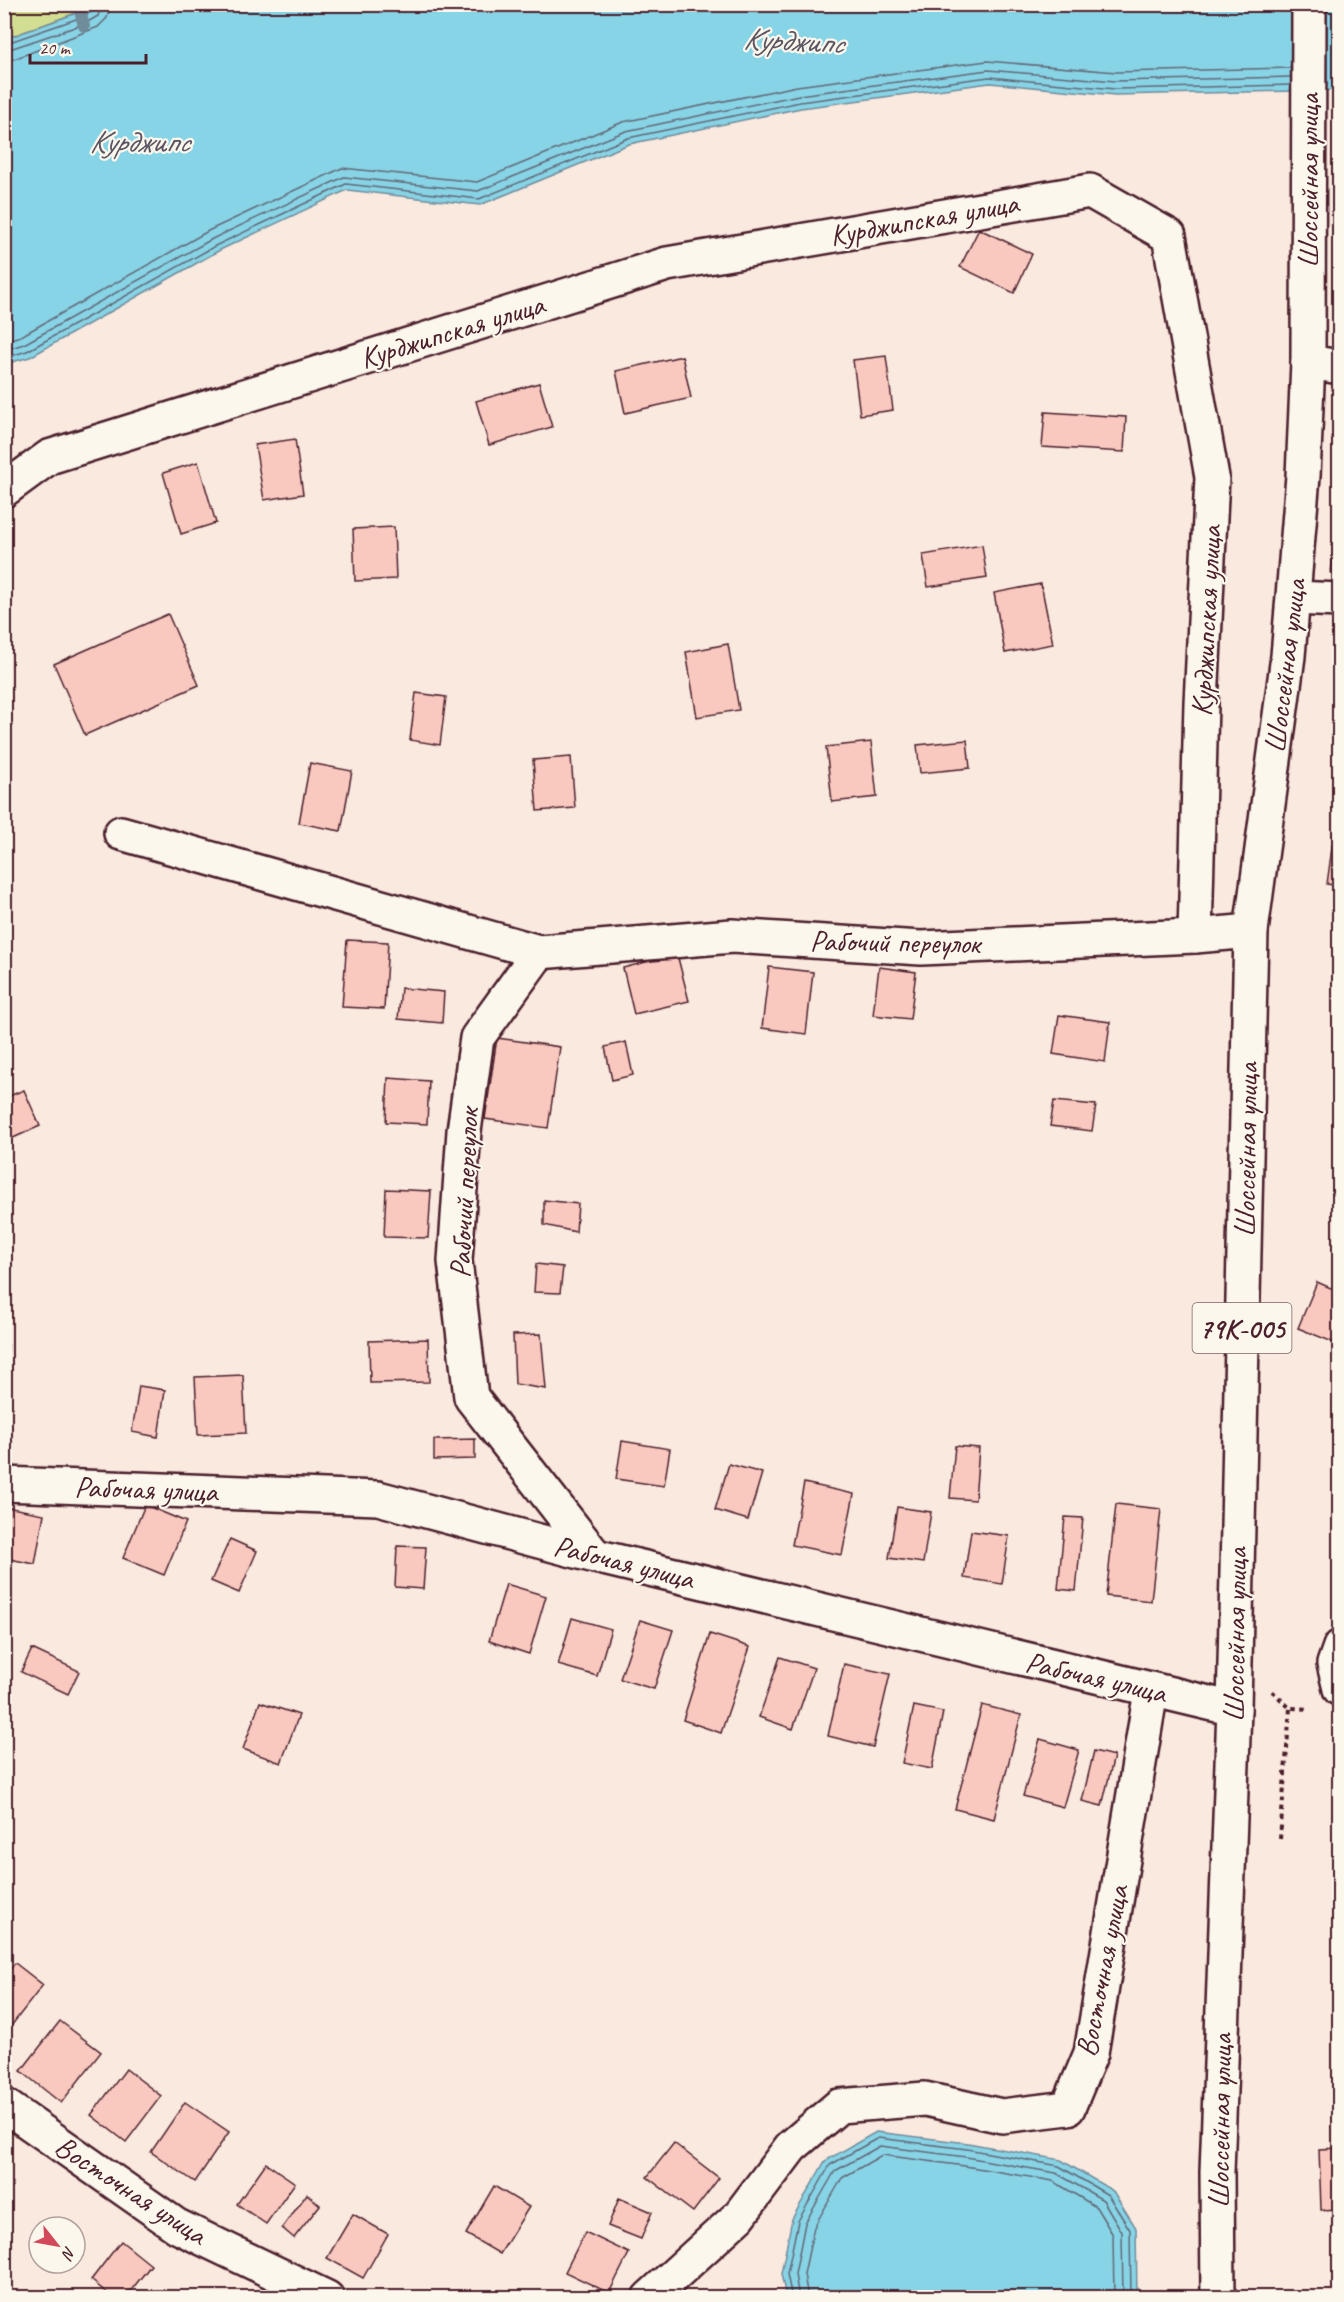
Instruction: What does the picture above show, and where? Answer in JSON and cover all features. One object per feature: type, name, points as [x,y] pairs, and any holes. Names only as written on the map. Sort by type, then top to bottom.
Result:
[{"type":"street","name":"Шоссейная улица","points":[[1218,2298],[1217,2172],[1234,1710],[1251,931],[1294,598],[1303,476],[1324,365],[1309,4]]},
{"type":"street","name":"Курджипская улица","points":[[4,490],[49,458],[667,264],[1090,191],[1168,236],[1212,477],[1195,936]]},
{"type":"street","points":[[1294,598],[1340,600]]},
{"type":"street","name":"Рабочий переулок","points":[[121,833],[539,952],[732,936],[921,948],[1195,936],[1251,931]]},
{"type":"street","name":"Рабочий переулок","points":[[539,952],[477,1038],[464,1131],[455,1261],[471,1397],[595,1556]]},
{"type":"street","name":"Рабочая улица","points":[[4,1484],[378,1498],[595,1556],[1234,1710]]},
{"type":"street","points":[[1330,1700],[1334,1664],[1340,1647]]},
{"type":"street","name":"Восточная улица","points":[[649,2298],[739,2216],[791,2147],[839,2106],[925,2099],[1002,2116],[1068,2108],[1091,2053],[1151,1691]]},
{"type":"street","name":"Восточная улица","points":[[4,2105],[177,2226],[327,2298]]},
{"type":"path","points":[[1234,1661],[1255,1660],[1264,1684],[1290,1708]]},
{"type":"path","points":[[1290,1708],[1330,1700]]},
{"type":"path","points":[[1280,1839],[1290,1708]]},
{"type":"green space","points":[[5,5],[93,5],[5,39]]},
{"type":"water","name":"Курджипс","points":[[93,5],[1339,5],[1339,90],[1115,95],[990,83],[801,108],[629,144],[480,205],[347,190],[220,250],[30,357],[5,364],[5,39]]},
{"type":"water","points":[[876,2132],[968,2143],[1061,2160],[1113,2191],[1136,2228],[1137,2297],[786,2297],[781,2274],[792,2219],[825,2161]]},
{"type":"building","points":[[979,229],[1032,254],[1014,293],[960,267]]},
{"type":"building","points":[[682,356],[691,398],[625,413],[616,371]]},
{"type":"building","points":[[886,356],[893,410],[860,415],[853,360]]},
{"type":"building","points":[[539,383],[552,427],[489,445],[476,401]]},
{"type":"building","points":[[1045,412],[1126,417],[1124,452],[1042,447]]},
{"type":"building","points":[[295,439],[303,494],[264,500],[255,445]]},
{"type":"building","points":[[198,462],[216,523],[181,534],[163,473]]},
{"type":"building","points":[[1340,499],[1340,574],[1331,573]]},
{"type":"building","points":[[394,527],[396,579],[355,581],[353,529]]},
{"type":"building","points":[[982,545],[987,578],[928,587],[923,555]]},
{"type":"building","points":[[1041,584],[1053,644],[1005,653],[994,593]]},
{"type":"building","points":[[168,614],[199,685],[85,735],[54,664]]},
{"type":"building","points":[[728,644],[739,710],[697,717],[686,652]]},
{"type":"building","points":[[416,693],[446,697],[440,745],[410,740]]},
{"type":"building","points":[[967,740],[970,768],[920,773],[917,745]]},
{"type":"building","points":[[871,742],[877,797],[832,802],[826,747]]},
{"type":"building","points":[[571,757],[575,808],[537,811],[533,760]]},
{"type":"building","points":[[310,763],[352,771],[341,831],[299,823]]},
{"type":"building","points":[[1334,833],[1340,834],[1340,886],[1327,884]]},
{"type":"building","points":[[347,940],[388,942],[384,1009],[342,1007]]},
{"type":"building","points":[[677,954],[689,1001],[634,1014],[623,968]]},
{"type":"building","points":[[769,967],[813,972],[806,1034],[762,1028]]},
{"type":"building","points":[[879,967],[916,972],[910,1019],[873,1015]]},
{"type":"building","points":[[401,988],[444,992],[442,1023],[398,1019]]},
{"type":"building","points":[[1059,1015],[1110,1022],[1105,1062],[1053,1054]]},
{"type":"building","points":[[497,1038],[560,1047],[548,1128],[485,1119]]},
{"type":"building","points":[[626,1042],[633,1075],[612,1080],[605,1047]]},
{"type":"building","points":[[388,1078],[429,1081],[427,1124],[386,1122]]},
{"type":"building","points":[[24,1090],[40,1126],[4,1142],[4,1098]]},
{"type":"building","points":[[1054,1101],[1096,1105],[1092,1131],[1050,1126]]},
{"type":"building","points":[[386,1189],[431,1191],[428,1238],[384,1237]]},
{"type":"building","points":[[544,1200],[578,1204],[576,1232],[544,1225]]},
{"type":"building","points":[[536,1264],[563,1267],[560,1293],[534,1292]]},
{"type":"building","points":[[1317,1282],[1340,1292],[1340,1345],[1298,1328]]},
{"type":"building","points":[[541,1334],[546,1389],[515,1384],[513,1335]]},
{"type":"building","points":[[428,1339],[429,1382],[370,1383],[369,1341]]},
{"type":"building","points":[[4,1345],[8,1345],[5,1380],[4,1380]]},
{"type":"building","points":[[243,1375],[246,1433],[198,1435],[195,1377]]},
{"type":"building","points":[[139,1386],[165,1390],[158,1437],[132,1432]]},
{"type":"building","points":[[475,1439],[475,1459],[434,1460],[434,1440]]},
{"type":"building","points":[[622,1441],[670,1449],[664,1486],[616,1479]]},
{"type":"building","points":[[955,1446],[979,1448],[975,1500],[950,1498]]},
{"type":"building","points":[[729,1464],[762,1473],[748,1520],[715,1510]]},
{"type":"building","points":[[804,1483],[854,1494],[842,1555],[792,1545]]},
{"type":"building","points":[[1116,1504],[1161,1509],[1151,1601],[1106,1596]]},
{"type":"building","points":[[145,1505],[186,1522],[164,1575],[123,1558]]},
{"type":"building","points":[[6,1507],[44,1514],[35,1564],[4,1558]]},
{"type":"building","points":[[897,1507],[931,1512],[923,1563],[889,1558]]},
{"type":"building","points":[[1065,1517],[1083,1518],[1076,1591],[1058,1589]]},
{"type":"building","points":[[971,1531],[1009,1536],[1002,1584],[964,1578]]},
{"type":"building","points":[[230,1539],[257,1551],[239,1593],[211,1581]]},
{"type":"building","points":[[397,1546],[426,1547],[423,1589],[395,1587]]},
{"type":"building","points":[[506,1584],[546,1596],[529,1654],[489,1641]]},
{"type":"building","points":[[572,1618],[611,1629],[597,1676],[558,1665]]},
{"type":"building","points":[[640,1620],[673,1630],[654,1689],[620,1679]]},
{"type":"building","points":[[710,1634],[750,1647],[721,1733],[683,1720]]},
{"type":"building","points":[[32,1649],[79,1671],[68,1694],[21,1672]]},
{"type":"building","points":[[780,1657],[814,1668],[793,1729],[759,1717]]},
{"type":"building","points":[[844,1664],[890,1674],[873,1747],[828,1736]]},
{"type":"building","points":[[260,1702],[299,1715],[281,1763],[243,1749]]},
{"type":"building","points":[[982,1705],[1021,1715],[994,1819],[955,1809]]},
{"type":"building","points":[[914,1706],[943,1712],[932,1769],[902,1763]]},
{"type":"building","points":[[1040,1739],[1079,1750],[1063,1807],[1023,1796]]},
{"type":"building","points":[[1094,1751],[1114,1756],[1102,1806],[1082,1801]]},
{"type":"building","points":[[15,1963],[43,1985],[4,2035],[4,1977]]},
{"type":"building","points":[[60,2021],[101,2052],[61,2103],[21,2071]]},
{"type":"building","points":[[126,2069],[161,2096],[126,2142],[91,2115]]},
{"type":"building","points":[[185,2102],[229,2132],[195,2182],[151,2152]]},
{"type":"building","points":[[674,2143],[719,2178],[693,2212],[647,2177]]},
{"type":"building","points":[[1340,2148],[1340,2209],[1321,2210],[1319,2149]]},
{"type":"building","points":[[266,2163],[295,2183],[266,2224],[237,2204]]},
{"type":"building","points":[[494,2186],[529,2207],[500,2254],[466,2234]]},
{"type":"building","points":[[307,2194],[320,2205],[294,2238],[282,2228]]},
{"type":"building","points":[[619,2198],[652,2212],[641,2239],[608,2226]]},
{"type":"building","points":[[353,2214],[388,2234],[363,2278],[327,2258]]},
{"type":"building","points":[[585,2232],[629,2253],[609,2293],[565,2272]]},
{"type":"building","points":[[121,2241],[151,2265],[125,2298],[113,2298],[91,2280]]},
{"type":"waterway","points":[[78,4],[84,26]]}]
